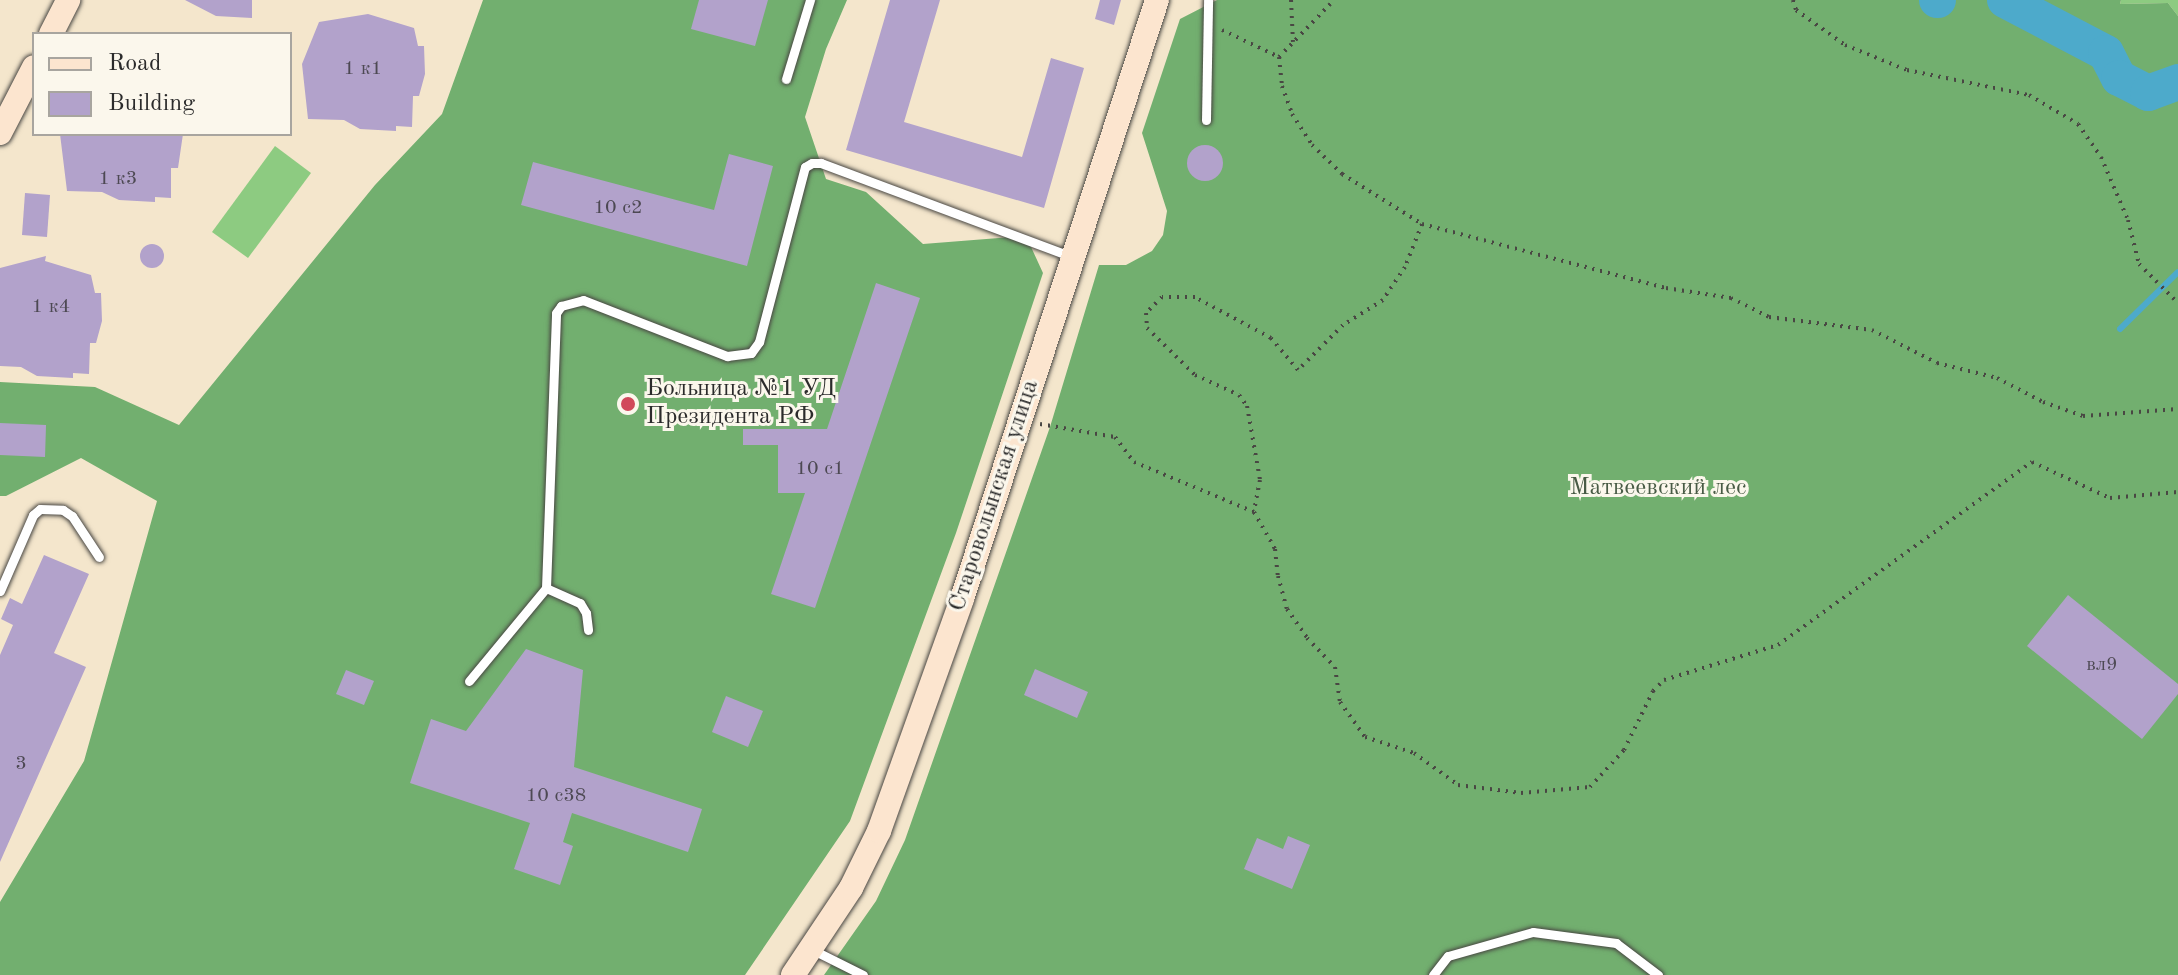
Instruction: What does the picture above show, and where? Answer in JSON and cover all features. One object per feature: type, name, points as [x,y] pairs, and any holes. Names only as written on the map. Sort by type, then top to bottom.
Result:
[{"type":"street","points":[[52,32],[68,0]]},
{"type":"street","name":"Староволынская улица","points":[[793,975],[813,950],[851,888],[879,831],[962,599],[1157,0]]},
{"type":"street","points":[[0,133],[32,71]]},
{"type":"lane","points":[[786,79],[810,0]]},
{"type":"lane","points":[[1206,120],[1208,0]]},
{"type":"lane","points":[[469,681],[546,588],[556,313],[561,306],[583,300],[727,356],[751,353],[759,342],[805,167],[812,163],[821,163],[1073,257]]},
{"type":"lane","points":[[0,591],[33,515],[40,509],[63,510],[72,516],[99,557]]},
{"type":"lane","points":[[546,588],[580,603],[586,613],[588,630]]},
{"type":"lane","points":[[1433,975],[1448,956],[1533,932],[1616,943],[1658,975]]},
{"type":"lane","points":[[813,950],[863,975]]},
{"type":"path","points":[[1291,0],[1293,42]]},
{"type":"path","points":[[1334,0],[1279,57],[1282,86],[1292,114],[1312,145],[1342,174],[1422,224],[1666,288],[1731,298],[1769,317],[1872,330],[1937,363],[1997,378],[2043,402],[2083,416],[2178,409]]},
{"type":"path","points":[[1793,0],[1796,10],[1845,45],[1907,70],[2029,95],[2078,124],[2101,157],[2128,220],[2139,264],[2178,303]]},
{"type":"path","points":[[1209,24],[1279,57]]},
{"type":"path","points":[[1254,512],[1260,480],[1247,406],[1239,395],[1195,375],[1147,328],[1146,313],[1162,297],[1195,297],[1271,338],[1298,370],[1343,325],[1383,300],[1405,267],[1422,224]]},
{"type":"path","points":[[1036,423],[1115,437],[1134,462],[1254,512],[1275,549],[1287,609],[1307,638],[1335,667],[1340,702],[1365,737],[1414,753],[1458,785],[1521,793],[1590,787],[1624,750],[1653,691],[1664,680],[1778,645],[2032,462],[2110,498],[2178,492]]},
{"type":"green space","name":"Больница №1 УД Президента РФ","points":[[483,0],[847,0],[826,49],[805,117],[826,179],[866,192],[923,244],[1026,236],[1043,273],[956,533],[850,821],[745,975],[0,975],[0,902],[84,761],[157,501],[81,458],[6,496],[0,496],[0,382],[95,387],[179,425],[375,185],[442,114]]},
{"type":"green space","name":"Матвеевский лес","points":[[1217,0],[2121,0],[2120,4],[2168,3],[2178,16],[2178,975],[824,975],[876,901],[905,840],[1050,427],[1099,265],[1126,265],[1152,251],[1163,235],[1167,211],[1142,133],[1180,19]]},
{"type":"green space","points":[[2121,0],[2178,0],[2178,16],[2168,3],[2120,4]]},
{"type":"green space","points":[[275,146],[311,173],[248,258],[212,232]]},
{"type":"building","points":[[185,0],[252,0],[252,18],[216,16]]},
{"type":"building","points":[[699,0],[768,0],[755,46],[691,29]]},
{"type":"building","points":[[890,0],[940,0],[904,122],[1022,157],[1051,58],[1084,68],[1044,208],[846,150]]},
{"type":"building","points":[[1100,0],[1121,0],[1114,25],[1095,19]]},
{"type":"building","points":[[368,14],[414,28],[418,46],[424,46],[425,74],[419,96],[413,96],[412,127],[396,126],[396,131],[360,129],[344,120],[308,119],[302,64],[319,22]]},
{"type":"building","points":[[60,136],[183,136],[178,168],[171,168],[171,198],[155,197],[155,202],[119,200],[102,192],[67,191]]},
{"type":"building","points":[[1205,145],[1218,150],[1223,163],[1218,176],[1205,181],[1192,176],[1187,163],[1192,150]]},
{"type":"building","points":[[729,154],[773,166],[747,266],[521,205],[533,162],[714,210]]},
{"type":"building","points":[[25,193],[50,195],[47,237],[22,235]]},
{"type":"building","points":[[152,244],[163,251],[164,256],[157,267],[152,268],[141,261],[140,256],[147,245]]},
{"type":"building","points":[[46,256],[45,261],[91,275],[95,293],[101,293],[102,321],[96,343],[90,343],[89,374],[73,373],[73,378],[37,376],[21,367],[0,366],[0,268]]},
{"type":"building","points":[[876,283],[920,298],[815,608],[771,594],[805,493],[778,493],[778,445],[743,445],[743,429],[827,429]]},
{"type":"building","points":[[0,423],[46,425],[45,457],[0,455]]},
{"type":"building","points":[[44,555],[89,574],[54,653],[86,667],[0,862],[0,655],[13,625],[1,619],[10,598],[22,604]]},
{"type":"building","points":[[2068,595],[2178,684],[2178,694],[2142,739],[2027,646]]},
{"type":"building","points":[[526,649],[583,670],[574,767],[702,809],[688,852],[572,813],[563,842],[573,846],[560,885],[514,869],[530,823],[410,783],[431,719],[466,731]]},
{"type":"building","points":[[1035,669],[1088,692],[1077,718],[1024,695]]},
{"type":"building","points":[[346,670],[374,681],[364,705],[336,694]]},
{"type":"building","points":[[726,696],[763,711],[748,747],[712,732]]},
{"type":"building","points":[[1288,836],[1310,845],[1292,889],[1244,869],[1257,838],[1283,849]]},
{"type":"waterway","points":[[2005,0],[2106,53],[2119,78],[2148,93],[2178,82]]},
{"type":"waterway","points":[[2120,329],[2178,272]]},
{"type":"place","name":"Больница №1 УД Президента РФ","points":[[628,404]]}]
